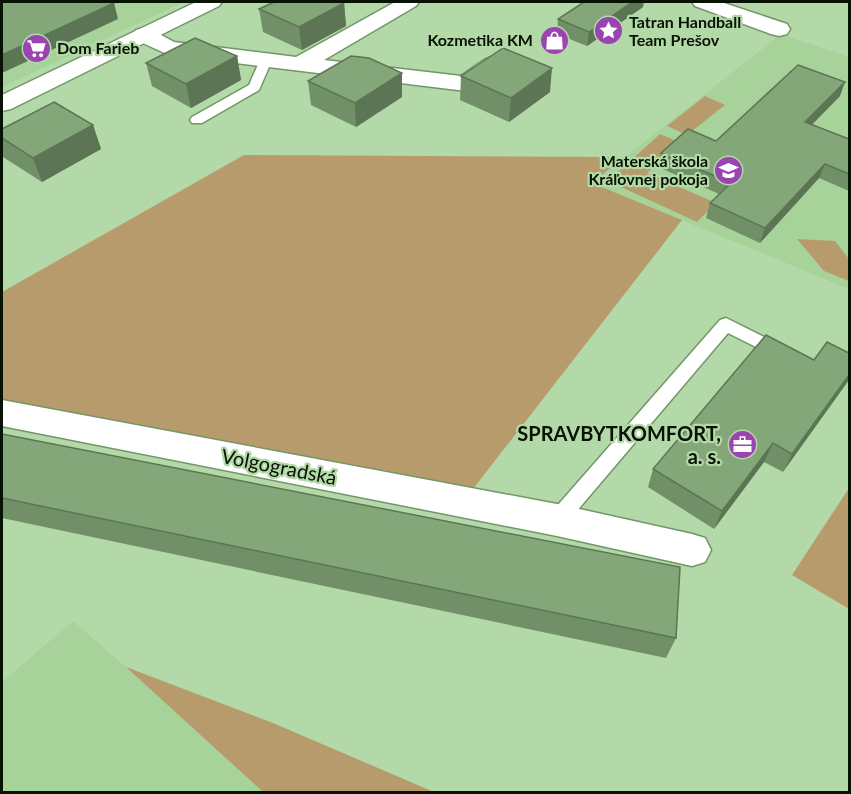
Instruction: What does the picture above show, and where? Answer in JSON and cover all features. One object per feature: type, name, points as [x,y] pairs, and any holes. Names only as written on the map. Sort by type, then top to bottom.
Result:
[{"type":"street","points":[[2,104],[212,2]]},
{"type":"street","points":[[300,64],[409,2]]},
{"type":"street","points":[[702,2],[779,29]]},
{"type":"street","points":[[144,35],[169,48],[300,64],[328,74],[466,84],[502,58]]},
{"type":"street","name":"Volgogradská","points":[[2,413],[557,520],[692,550]]},
{"type":"lane","points":[[197,120],[254,87],[266,60]]},
{"type":"lane","points":[[557,520],[726,324],[794,359]]},
{"type":"shaded area","points":[[2,2],[184,2],[2,87]]},
{"type":"shaded area","name":"Materská škola Kráľovnej pokoja","points":[[781,34],[849,57],[849,289],[592,183]]},
{"type":"shaded area","points":[[705,96],[725,105],[687,135],[667,126]]},
{"type":"shaded area","points":[[660,134],[679,142],[647,173],[716,203],[697,222],[608,181]]},
{"type":"shaded area","points":[[244,155],[624,157],[592,183],[682,220],[459,507],[2,417],[2,292]]},
{"type":"shaded area","points":[[797,239],[835,241],[849,259],[849,281],[824,271]]},
{"type":"shaded area","points":[[849,488],[849,609],[792,575]]},
{"type":"shaded area","points":[[73,621],[263,792],[2,792],[2,682]]},
{"type":"shaded area","points":[[126,667],[273,723],[434,792],[263,792]]},
{"type":"building","points":[[2,2],[110,2],[114,3],[2,55]]},
{"type":"building","points":[[274,2],[344,3],[299,27],[259,9]]},
{"type":"building","points":[[584,2],[632,2],[589,32],[558,19]]},
{"type":"building","points":[[195,38],[237,56],[186,84],[146,63]]},
{"type":"building","points":[[503,48],[552,68],[511,98],[461,76]]},
{"type":"building","points":[[351,56],[369,58],[402,73],[355,103],[308,81]]},
{"type":"building","points":[[798,65],[845,82],[805,122],[849,139],[849,174],[825,164],[765,228],[710,203],[731,183],[661,153],[688,129],[716,141]]},
{"type":"building","points":[[54,102],[93,125],[33,158],[2,138],[2,129]]},
{"type":"building","name":"SPRAVBYTKOMFORT, a. s.","points":[[766,335],[814,360],[827,342],[849,353],[849,375],[792,454],[773,443],[722,511],[653,469]]},
{"type":"building","points":[[2,434],[680,567],[676,638],[2,498]]},
{"type":"place","name":"Tatran Handball Team Prešov","points":[[608,31]]},
{"type":"place","name":"Kozmetika KM","points":[[554,40]]},
{"type":"place","name":"Dom Farieb","points":[[36,48]]},
{"type":"place","name":"Materská škola Kráľovnej pokoja","points":[[729,170]]},
{"type":"place","name":"SPRAVBYTKOMFORT, a. s.","points":[[742,445]]}]
